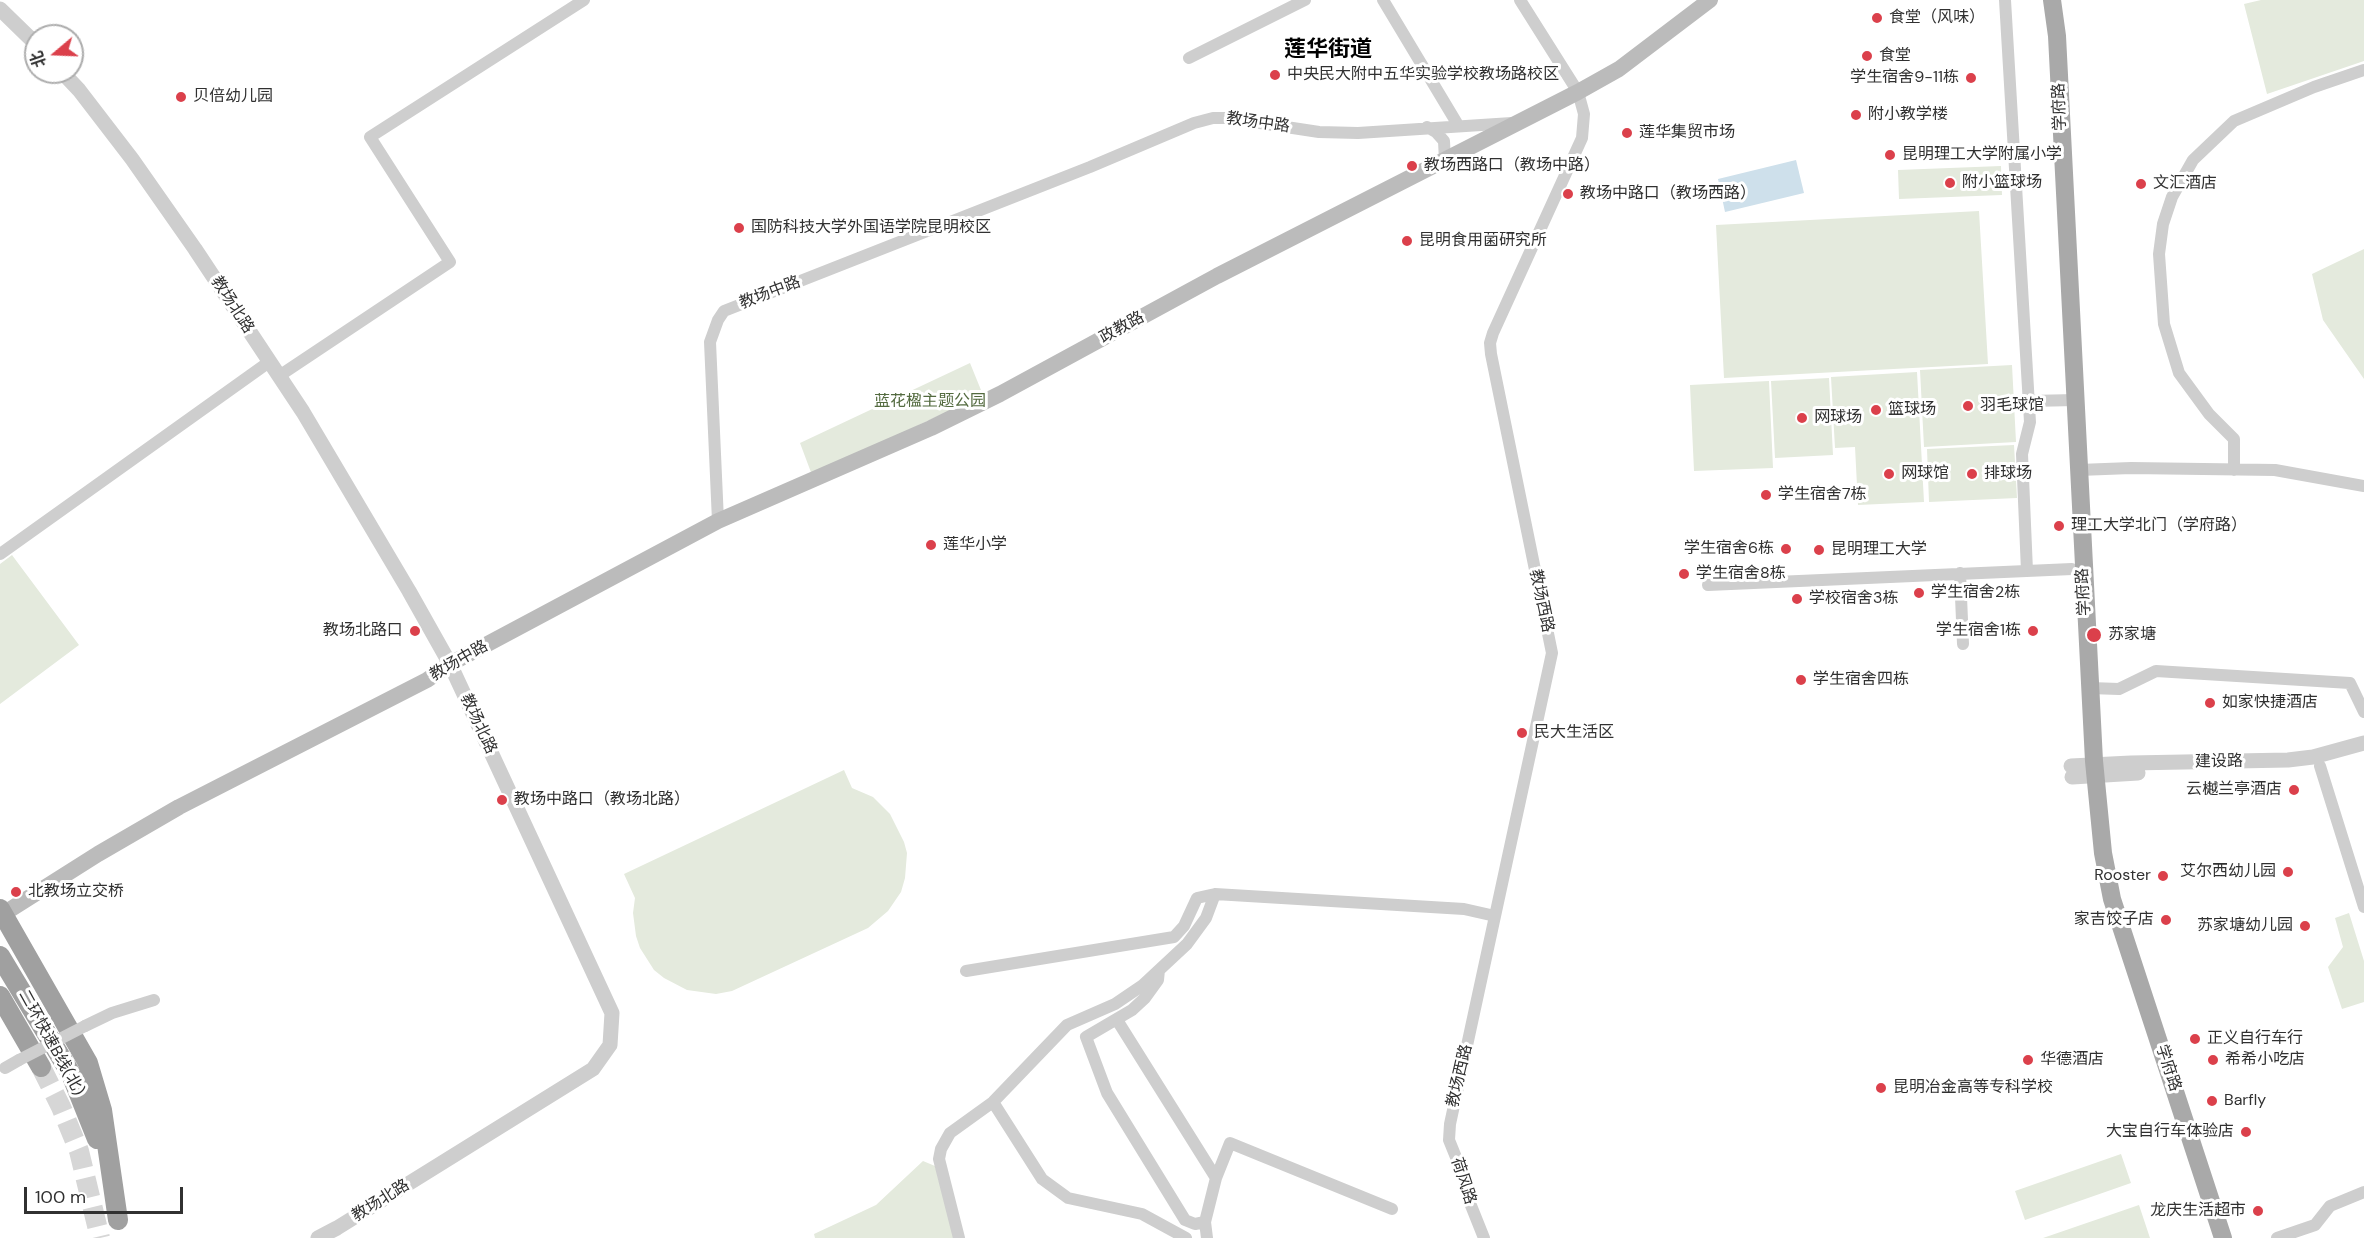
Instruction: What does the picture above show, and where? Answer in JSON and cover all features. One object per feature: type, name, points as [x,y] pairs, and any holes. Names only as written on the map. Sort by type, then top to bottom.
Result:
[{"type":"highway","points":[[1,913],[88,1063],[102,1110],[119,1229]]},
{"type":"highway","name":"二环快速B线(北)","points":[[0,956],[43,1025],[80,1093],[99,1144],[119,1229]]},
{"type":"highway","points":[[0,996],[41,1067]]},
{"type":"main road","name":"教场中路","points":[[1520,123],[1619,69],[1710,0]]},
{"type":"main road","name":"学府路","points":[[2052,0],[2057,36],[2090,688],[2103,853],[2112,899],[2223,1238]]},
{"type":"main road","name":"政教路","points":[[718,521],[931,428],[1000,394],[1216,276],[1520,123]]},
{"type":"main road","name":"教场中路","points":[[1,913],[179,807],[427,680],[450,664],[718,521]]},
{"type":"street","points":[[279,376],[450,262],[370,137],[584,0]]},
{"type":"street","points":[[1189,58],[1305,0]]},
{"type":"street","points":[[1383,0],[1458,125]]},
{"type":"street","points":[[1520,0],[1578,92]]},
{"type":"street","points":[[2005,0],[2030,422],[2022,454],[2027,571]]},
{"type":"street","points":[[0,9],[24,32]]},
{"type":"street","points":[[2234,470],[2234,440],[2209,414],[2179,373],[2170,350],[2160,296],[2159,254],[2163,224],[2169,206],[2193,160],[2234,121],[2305,90],[2364,70]]},
{"type":"street","name":"教场北路","points":[[73,84],[138,168],[195,249],[303,412],[450,664],[612,1013],[610,1045],[593,1069],[318,1238]]},
{"type":"street","name":"教场西路","points":[[1450,1124],[1552,653],[1490,343],[1582,138],[1584,114],[1578,92]]},
{"type":"street","name":"教场中路","points":[[718,521],[710,342],[724,311],[1079,171],[1194,123],[1213,118],[1227,118],[1318,132],[1358,133],[1458,125],[1520,123]]},
{"type":"street","points":[[1427,127],[1436,132],[1444,141],[1445,161]]},
{"type":"street","points":[[0,554],[269,362]]},
{"type":"street","points":[[2029,401],[2076,400]]},
{"type":"street","points":[[2079,470],[2131,468],[2274,470],[2364,486]]},
{"type":"street","points":[[1708,585],[2072,569]]},
{"type":"street","points":[[1960,573],[1963,644]]},
{"type":"street","points":[[2090,688],[2119,688],[2156,671],[2350,683],[2364,712]]},
{"type":"street","name":"建设路","points":[[2072,771],[2288,760],[2313,757],[2364,743]]},
{"type":"street","name":"建设路","points":[[2095,770],[2290,770],[2320,765],[2364,753]]},
{"type":"street","points":[[2320,765],[2364,907]]},
{"type":"street","points":[[966,971],[1173,938],[1184,926],[1197,898],[1215,894],[1464,909],[1495,916]]},
{"type":"street","points":[[959,1238],[939,1159],[940,1149],[950,1133],[993,1102],[1067,1025],[1115,1005],[1143,985],[1187,944],[1206,918],[1215,894]]},
{"type":"street","points":[[1160,968],[1158,980],[1132,1011],[1086,1036],[1107,1093],[1185,1220],[1195,1224],[1205,1222]]},
{"type":"street","points":[[2,1066],[19,1060],[112,1013],[154,1000]]},
{"type":"street","points":[[1117,1020],[1216,1178]]},
{"type":"street","points":[[993,1102],[1042,1179],[1068,1198],[1142,1214],[1186,1238]]},
{"type":"street","name":"荷风路","points":[[1450,1124],[1449,1140],[1466,1182],[1470,1203],[1484,1238]]},
{"type":"street","points":[[1207,1238],[1205,1222],[1216,1178],[1230,1143],[1241,1145],[1392,1209]]},
{"type":"street","points":[[2277,1238],[2315,1225],[2330,1206],[2364,1192]]},
{"type":"green space","points":[[2261,0],[2364,0],[2364,61],[2267,94],[2244,4]]},
{"type":"green space","name":"附小篮球场","points":[[2001,166],[2002,195],[1899,199],[1898,170]]},
{"type":"green space","points":[[1979,211],[1988,364],[1724,378],[1716,225]]},
{"type":"green space","points":[[2364,249],[2364,379],[2323,320],[2312,274]]},
{"type":"green space","name":"蓝花楹主题公园","points":[[970,363],[983,395],[812,475],[800,443]]},
{"type":"green space","name":"羽毛球馆","points":[[2012,365],[2016,442],[1924,447],[1920,370]]},
{"type":"green space","name":"篮球场","points":[[1917,372],[1924,502],[1858,505],[1855,447],[1835,448],[1831,377]]},
{"type":"green space","name":"网球场","points":[[1829,378],[1833,455],[1775,458],[1771,381]]},
{"type":"green space","points":[[1769,381],[1773,468],[1694,471],[1690,385]]},
{"type":"green space","name":"排球场","points":[[2014,445],[2017,498],[1929,502],[1927,449]]},
{"type":"green space","points":[[12,555],[79,645],[0,704],[0,564]]},
{"type":"green space","points":[[844,770],[852,788],[873,797],[890,814],[904,842],[907,853],[905,878],[901,892],[888,911],[868,928],[732,991],[716,994],[687,990],[654,970],[640,948],[636,936],[633,913],[635,898],[624,874]]},
{"type":"green space","points":[[2349,913],[2364,961],[2364,1002],[2342,1009],[2328,967],[2343,947],[2335,918]]},
{"type":"green space","points":[[2121,1154],[2131,1183],[2025,1220],[2015,1191]]},
{"type":"green space","points":[[923,1161],[935,1166],[954,1238],[815,1238],[814,1234],[876,1205]]},
{"type":"green space","points":[[2139,1205],[2150,1238],[2043,1238]]},
{"type":"water","points":[[1796,160],[1804,193],[1725,212],[1718,179]]},
{"type":"tunnel","points":[[41,1067],[79,1151],[100,1238]]},
{"type":"place","name":"食堂（风味）","points":[[1877,18]]},
{"type":"place","name":"食堂","points":[[1867,56]]},
{"type":"place","name":"中央民大附中五华实验学校教场路校区","points":[[1275,75]]},
{"type":"place","name":"学生宿舍9-11栋","points":[[1971,78]]},
{"type":"place","name":"贝倍幼儿园","points":[[181,97]]},
{"type":"place","name":"附小教学楼","points":[[1856,115]]},
{"type":"place","name":"莲华集贸市场","points":[[1627,133]]},
{"type":"place","name":"昆明理工大学附属小学","points":[[1890,155]]},
{"type":"place","name":"教场西路口（教场中路）","points":[[1412,166]]},
{"type":"place","name":"附小篮球场","points":[[1950,183]]},
{"type":"place","name":"文汇酒店","points":[[2141,184]]},
{"type":"place","name":"教场中路口（教场西路）","points":[[1568,194]]},
{"type":"place","name":"国防科技大学外国语学院昆明校区","points":[[739,228]]},
{"type":"place","name":"昆明食用菌研究所","points":[[1407,241]]},
{"type":"place","name":"羽毛球馆","points":[[1968,406]]},
{"type":"place","name":"篮球场","points":[[1876,410]]},
{"type":"place","name":"网球场","points":[[1802,418]]},
{"type":"place","name":"网球馆","points":[[1889,474]]},
{"type":"place","name":"排球场","points":[[1972,474]]},
{"type":"place","name":"学生宿舍7栋","points":[[1766,495]]},
{"type":"place","name":"理工大学北门（学府路）","points":[[2059,526]]},
{"type":"place","name":"莲华小学","points":[[931,545]]},
{"type":"place","name":"学生宿舍6栋","points":[[1786,549]]},
{"type":"place","name":"昆明理工大学","points":[[1819,550]]},
{"type":"place","name":"学生宿舍8栋","points":[[1684,574]]},
{"type":"place","name":"学生宿舍2栋","points":[[1919,593]]},
{"type":"place","name":"学校宿舍3栋","points":[[1797,599]]},
{"type":"place","name":"教场北路口","points":[[415,631]]},
{"type":"place","name":"学生宿舍1栋","points":[[2033,631]]},
{"type":"place","name":"苏家塘","points":[[2094,635]]},
{"type":"place","name":"学生宿舍四栋","points":[[1801,680]]},
{"type":"place","name":"如家快捷酒店","points":[[2210,703]]},
{"type":"place","name":"民大生活区","points":[[1522,733]]},
{"type":"place","name":"云樾兰亭酒店","points":[[2294,790]]},
{"type":"place","name":"教场中路口（教场北路）","points":[[502,800]]},
{"type":"place","name":"艾尔西幼儿园","points":[[2288,872]]},
{"type":"place","name":"Rooster","points":[[2163,876]]},
{"type":"place","name":"北教场立交桥","points":[[16,892]]},
{"type":"place","name":"家吉饺子店","points":[[2166,920]]},
{"type":"place","name":"苏家塘幼儿园","points":[[2305,926]]},
{"type":"place","name":"正义自行车行","points":[[2195,1039]]},
{"type":"place","name":"华德酒店","points":[[2028,1060]]},
{"type":"place","name":"希希小吃店","points":[[2213,1060]]},
{"type":"place","name":"昆明冶金高等专科学校","points":[[1881,1088]]},
{"type":"place","name":"Barfly","points":[[2212,1101]]},
{"type":"place","name":"大宝自行车体验店","points":[[2246,1132]]},
{"type":"place","name":"龙庆生活超市","points":[[2258,1211]]},
{"type":"district","name":"莲华街道","points":[[1328,50]]}]
